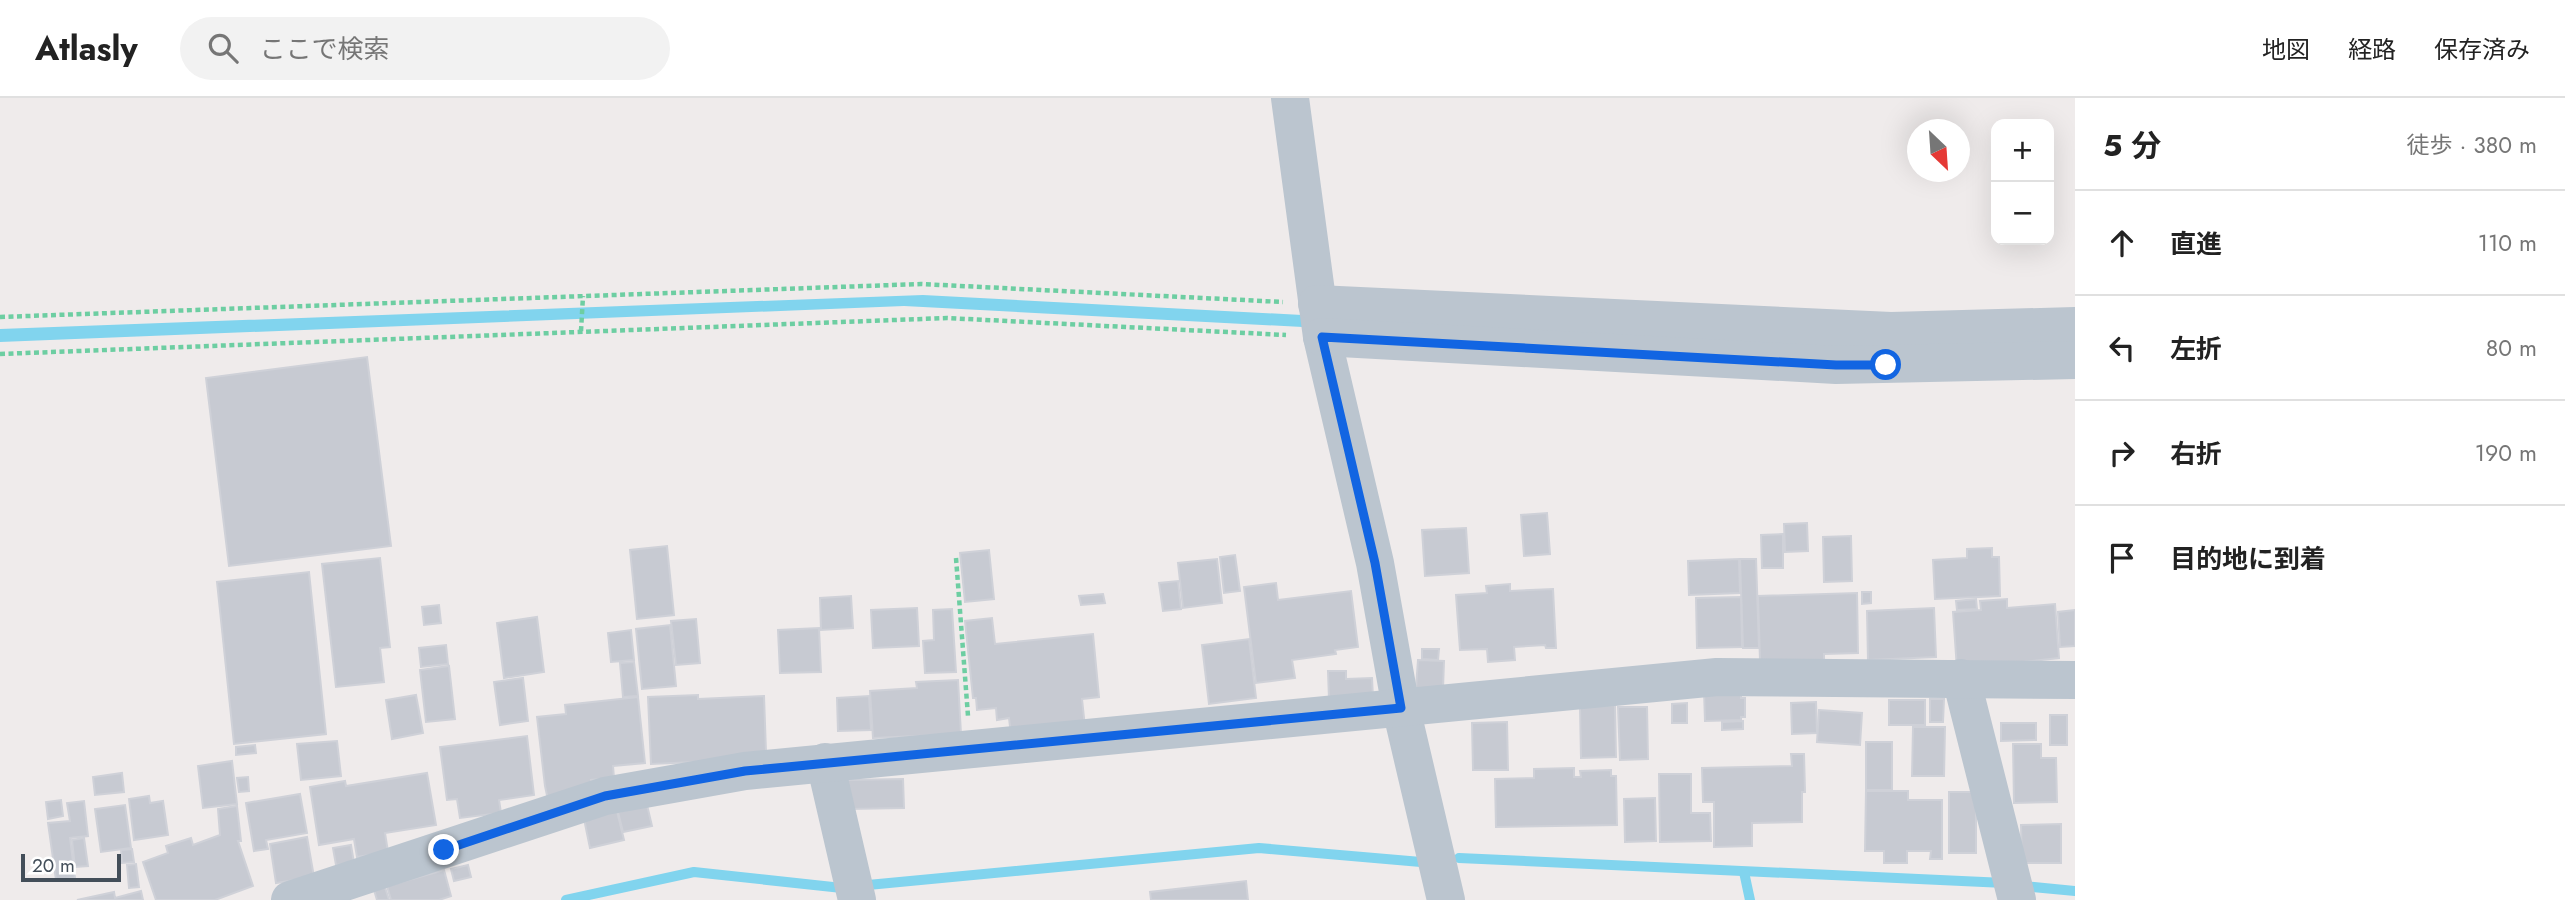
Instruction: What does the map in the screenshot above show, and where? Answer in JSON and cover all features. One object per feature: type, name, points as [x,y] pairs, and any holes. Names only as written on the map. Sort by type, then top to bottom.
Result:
[{"type":"street","points":[[1290,98],[1319,320],[1375,563],[1401,708],[1446,900]]},
{"type":"street","points":[[1319,320],[1836,365],[1889,348],[2075,326]]},
{"type":"street","points":[[1889,348],[2075,360]]},
{"type":"street","points":[[290,900],[605,796],[745,771],[1717,677],[2075,680]]},
{"type":"street","points":[[1961,678],[2014,888]]},
{"type":"street","points":[[825,762],[857,900]]},
{"type":"path","points":[[0,317],[921,284],[1319,320]]},
{"type":"path","points":[[581,331],[583,296]]},
{"type":"path","points":[[0,354],[947,318],[1319,320]]},
{"type":"path","points":[[956,558],[971,748]]},
{"type":"water","points":[[923,295],[1339,317],[1340,329],[904,306],[0,342],[0,329]]},
{"type":"building","points":[[367,357],[391,546],[229,566],[206,378]]},
{"type":"building","points":[[1547,513],[1550,554],[1524,556],[1521,515]]},
{"type":"building","points":[[1807,523],[1808,551],[1785,552],[1784,524]]},
{"type":"building","points":[[1466,528],[1469,573],[1425,576],[1422,530]]},
{"type":"building","points":[[1783,534],[1783,568],[1762,568],[1761,535]]},
{"type":"building","points":[[1851,536],[1852,581],[1824,582],[1823,537]]},
{"type":"building","points":[[667,546],[674,615],[637,619],[630,550]]},
{"type":"building","points":[[1992,548],[1992,557],[1999,557],[2000,596],[1935,599],[1933,560],[1967,558],[1967,549]]},
{"type":"building","points":[[989,550],[994,599],[965,602],[960,553]]},
{"type":"building","points":[[1235,555],[1240,591],[1224,593],[1220,557]]},
{"type":"building","points":[[380,558],[390,647],[380,648],[384,682],[336,687],[322,564]]},
{"type":"building","points":[[1217,559],[1222,603],[1183,608],[1178,563]]},
{"type":"building","points":[[1739,559],[1740,593],[1689,595],[1688,561]]},
{"type":"building","points":[[1740,559],[1756,559],[1759,648],[1743,648]]},
{"type":"building","points":[[309,572],[326,734],[234,744],[217,582]]},
{"type":"building","points":[[1178,581],[1181,609],[1163,611],[1159,583]]},
{"type":"building","points":[[1276,583],[1278,600],[1351,591],[1358,647],[1335,650],[1336,654],[1292,660],[1295,678],[1256,683],[1244,587]]},
{"type":"building","points":[[1510,584],[1510,591],[1553,589],[1556,648],[1546,648],[1545,645],[1514,647],[1515,660],[1488,662],[1487,649],[1460,650],[1456,595],[1487,593],[1486,586]]},
{"type":"building","points":[[1862,592],[1871,592],[1871,603],[1862,604]]},
{"type":"building","points":[[1857,593],[1858,653],[1824,654],[1824,663],[1760,660],[1758,596]]},
{"type":"building","points":[[1103,594],[1105,603],[1081,605],[1079,596]]},
{"type":"building","points":[[851,596],[853,628],[821,630],[820,598]]},
{"type":"building","points":[[1741,597],[1742,647],[1697,648],[1696,598]]},
{"type":"building","points":[[1976,599],[1977,609],[1957,610],[1956,601]]},
{"type":"building","points":[[2007,599],[2007,608],[2055,604],[2059,658],[1957,669],[1953,612],[1981,610],[1980,601]]},
{"type":"building","points":[[439,605],[441,623],[424,625],[422,607]]},
{"type":"building","points":[[917,608],[919,646],[873,648],[871,610]]},
{"type":"building","points":[[1934,608],[1936,657],[1868,660],[1867,611]]},
{"type":"building","points":[[952,609],[956,672],[925,673],[923,641],[934,640],[933,610]]},
{"type":"building","points":[[2075,610],[2075,646],[2060,647],[2058,612]]},
{"type":"building","points":[[537,617],[544,672],[504,678],[497,623]]},
{"type":"building","points":[[992,618],[995,644],[1093,634],[1099,697],[1082,699],[1085,727],[1011,735],[1009,718],[997,720],[996,708],[977,710],[976,698],[973,698],[965,621]]},
{"type":"building","points":[[696,619],[700,663],[676,665],[671,621]]},
{"type":"building","points":[[670,625],[676,686],[642,689],[636,629]]},
{"type":"building","points":[[819,628],[821,672],[780,673],[778,630]]},
{"type":"building","points":[[631,630],[634,660],[611,662],[608,633]]},
{"type":"building","points":[[1249,639],[1256,698],[1209,704],[1202,645]]},
{"type":"building","points":[[446,645],[448,664],[421,667],[419,648]]},
{"type":"building","points":[[1422,649],[1439,649],[1438,660],[1422,659]]},
{"type":"building","points":[[1418,660],[1444,661],[1443,689],[1416,688]]},
{"type":"building","points":[[634,662],[638,696],[623,697],[620,663]]},
{"type":"building","points":[[449,666],[455,719],[426,722],[420,670]]},
{"type":"building","points":[[1328,671],[1346,671],[1346,679],[1372,678],[1373,698],[1329,699]]},
{"type":"building","points":[[523,678],[528,721],[500,725],[494,682]]},
{"type":"building","points":[[958,680],[961,734],[873,738],[870,691],[917,688],[916,682]]},
{"type":"building","points":[[1704,691],[1741,691],[1741,698],[1745,698],[1745,717],[1741,717],[1741,720],[1705,721]]},
{"type":"building","points":[[416,695],[423,733],[392,739],[386,700]]},
{"type":"building","points":[[698,695],[698,699],[764,696],[766,752],[741,760],[651,764],[648,697]]},
{"type":"building","points":[[869,696],[871,730],[838,731],[837,698]]},
{"type":"building","points":[[638,697],[645,763],[613,766],[614,778],[591,780],[593,788],[548,800],[537,717],[566,714],[565,705]]},
{"type":"building","points":[[1930,699],[1944,699],[1943,722],[1930,722]]},
{"type":"building","points":[[1889,700],[1925,700],[1925,725],[1889,725]]},
{"type":"building","points":[[1816,702],[1817,733],[1792,734],[1791,703]]},
{"type":"building","points":[[1687,703],[1687,723],[1672,723],[1672,704]]},
{"type":"building","points":[[1615,705],[1616,757],[1581,758],[1580,706]]},
{"type":"building","points":[[1618,707],[1647,707],[1648,759],[1620,760]]},
{"type":"building","points":[[1819,710],[1862,713],[1860,745],[1817,742]]},
{"type":"building","points":[[2050,715],[2067,715],[2067,745],[2050,745]]},
{"type":"building","points":[[1743,721],[1743,729],[1722,730],[1722,722]]},
{"type":"building","points":[[1507,722],[1508,770],[1473,770],[1472,723]]},
{"type":"building","points":[[2001,723],[2036,723],[2036,740],[2001,741]]},
{"type":"building","points":[[1913,727],[1945,727],[1944,776],[1912,776]]},
{"type":"building","points":[[527,736],[534,795],[499,800],[501,813],[460,818],[457,799],[447,800],[440,747]]},
{"type":"building","points":[[337,741],[341,776],[301,780],[297,744]]},
{"type":"building","points":[[1866,742],[1892,742],[1892,790],[1866,790]]},
{"type":"building","points":[[2013,744],[2041,744],[2041,758],[2056,758],[2057,802],[2014,803]]},
{"type":"building","points":[[255,745],[256,753],[236,755],[236,747]]},
{"type":"building","points":[[1791,754],[1804,754],[1805,792],[1802,792],[1802,822],[1752,823],[1752,846],[1714,847],[1714,802],[1703,802],[1702,768],[1792,766]]},
{"type":"building","points":[[232,761],[237,804],[203,808],[198,766]]},
{"type":"building","points":[[1574,768],[1574,777],[1581,777],[1580,771],[1611,770],[1611,776],[1616,776],[1617,825],[1496,827],[1495,779],[1534,778],[1534,769]]},
{"type":"building","points":[[122,773],[124,792],[95,795],[93,777]]},
{"type":"building","points":[[427,773],[436,825],[385,833],[388,852],[357,857],[354,839],[319,845],[310,787],[345,781],[346,786]]},
{"type":"building","points":[[1659,774],[1691,774],[1691,813],[1710,813],[1711,841],[1660,842]]},
{"type":"building","points":[[248,777],[249,791],[239,792],[237,778]]},
{"type":"building","points":[[903,779],[904,808],[848,809],[847,780]]},
{"type":"building","points":[[1866,791],[1908,791],[1908,800],[1942,800],[1942,859],[1930,859],[1931,851],[1907,851],[1907,863],[1884,863],[1884,851],[1865,851]]},
{"type":"building","points":[[1949,792],[1976,792],[1976,853],[1949,853]]},
{"type":"building","points":[[300,794],[307,833],[266,840],[268,849],[254,851],[246,803]]},
{"type":"building","points":[[149,796],[150,803],[163,801],[168,835],[134,840],[129,799]]},
{"type":"building","points":[[1655,798],[1656,841],[1625,842],[1624,799]]},
{"type":"building","points":[[61,800],[63,816],[48,819],[46,802]]},
{"type":"building","points":[[84,801],[88,836],[70,838],[75,878],[56,880],[48,823],[70,821],[67,803]]},
{"type":"building","points":[[125,805],[131,848],[101,852],[95,809]]},
{"type":"building","points":[[647,805],[652,826],[623,832],[618,812]]},
{"type":"building","points":[[237,806],[241,841],[238,841],[253,886],[215,900],[156,900],[143,862],[168,853],[166,846],[191,838],[193,845],[220,835],[218,809]]},
{"type":"building","points":[[616,807],[624,840],[590,848],[583,814]]},
{"type":"building","points":[[2061,824],[2061,863],[2022,863],[2021,825]]},
{"type":"building","points":[[307,837],[314,877],[276,883],[270,844]]},
{"type":"building","points":[[84,838],[88,866],[75,867],[72,840]]},
{"type":"building","points":[[351,845],[354,863],[336,865],[333,848]]},
{"type":"building","points":[[132,849],[134,862],[122,863],[121,850]]},
{"type":"building","points":[[136,864],[139,887],[129,888],[127,865]]},
{"type":"building","points":[[468,865],[471,877],[454,881],[451,869]]},
{"type":"building","points":[[444,870],[451,896],[439,900],[391,900],[387,886]]},
{"type":"building","points":[[1246,881],[1248,900],[1151,900],[1150,892]]},
{"type":"building","points":[[385,887],[389,900],[377,900],[374,890]]},
{"type":"building","points":[[141,891],[143,900],[77,900],[114,892],[115,898]]},
{"type":"waterway","points":[[868,885],[1259,848],[1421,862]]},
{"type":"waterway","points":[[1459,858],[2005,883]]},
{"type":"waterway","points":[[566,900],[694,872],[842,888]]},
{"type":"waterway","points":[[1744,872],[1750,900]]},
{"type":"waterway","points":[[2023,886],[2075,891]]},
{"type":"route","points":[[444,850],[605,796],[745,771],[1401,708],[1375,563],[1322,337],[1836,365],[1886,365]]}]
